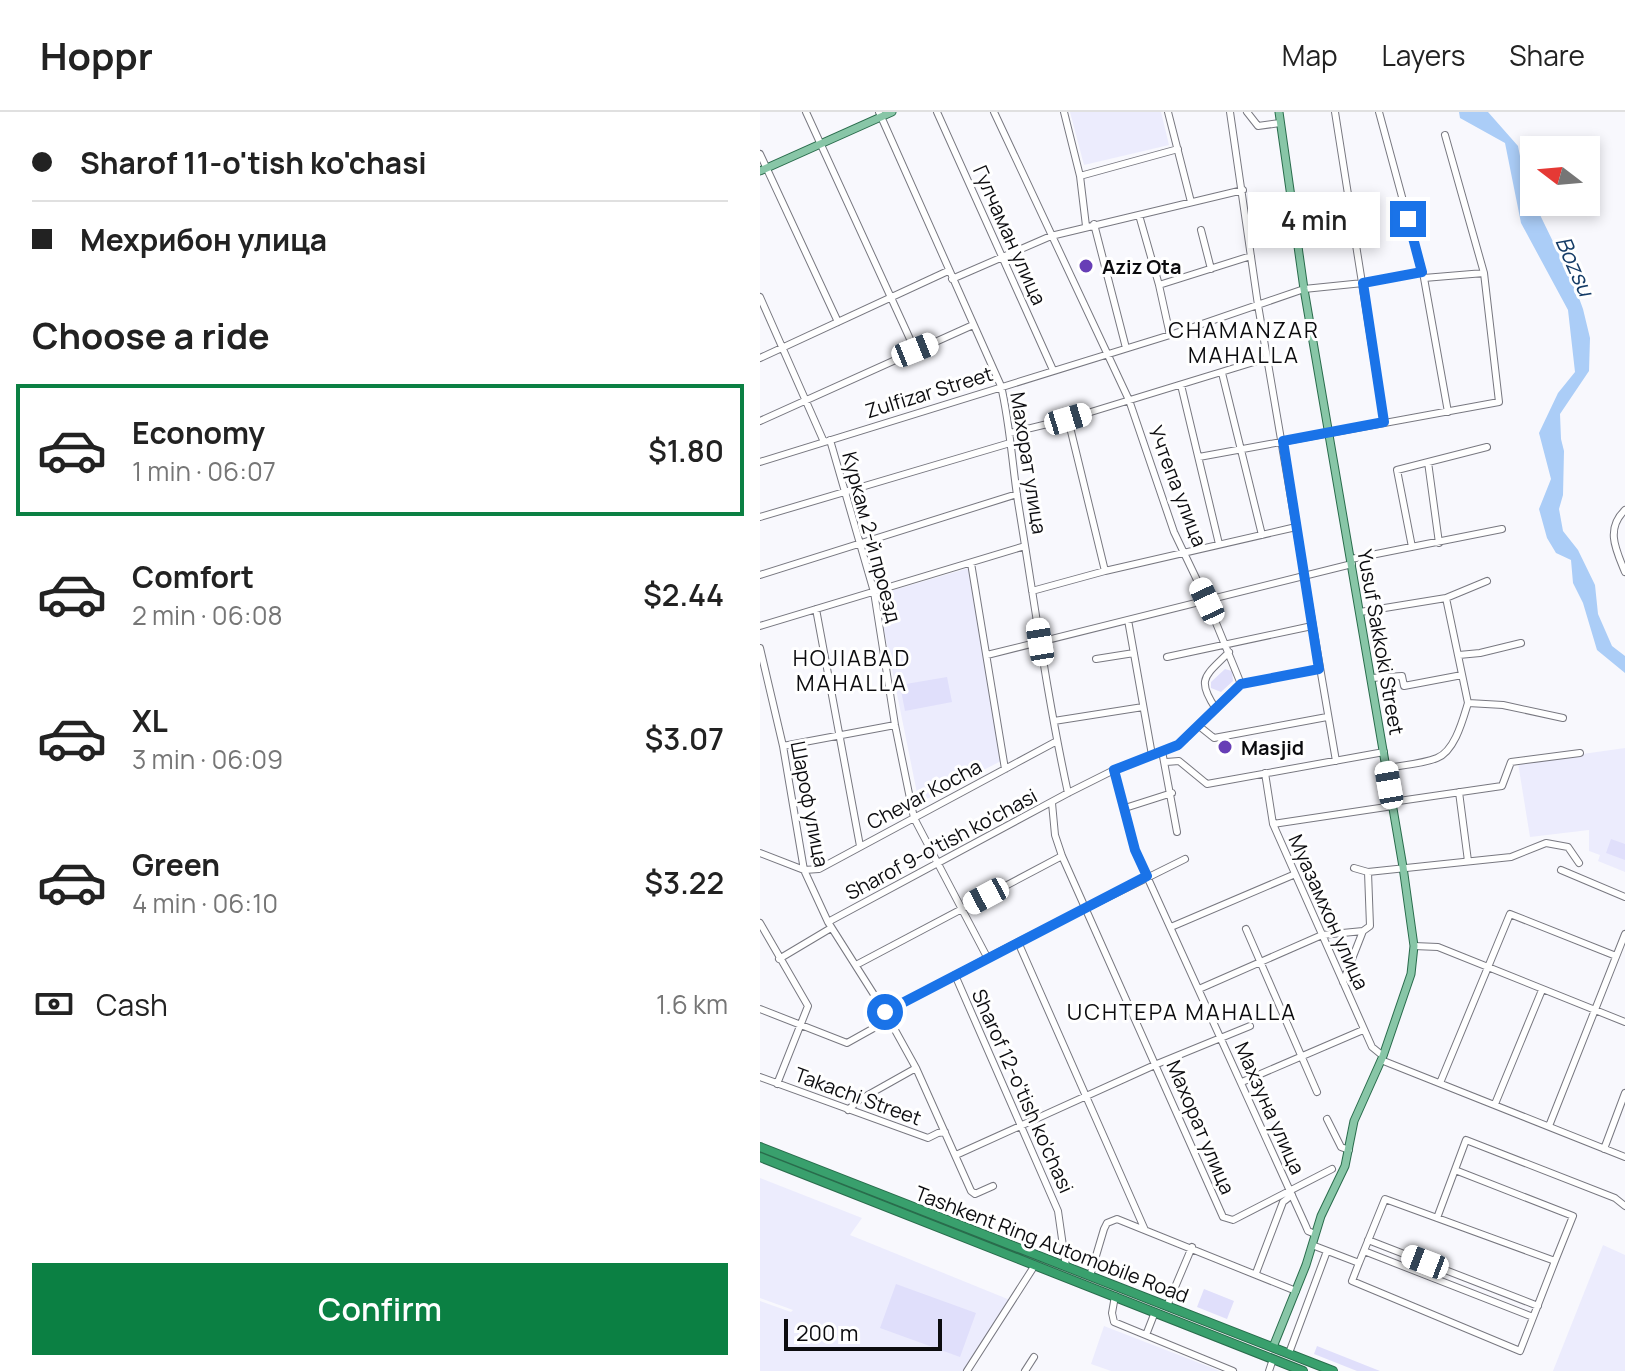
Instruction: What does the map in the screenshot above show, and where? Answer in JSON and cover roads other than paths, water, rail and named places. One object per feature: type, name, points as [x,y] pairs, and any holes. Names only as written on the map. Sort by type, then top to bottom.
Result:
[{"type":"highway","name":"Tashkent Ring Automobile Road","points":[[760,1147],[1004,1248],[1035,1265],[1167,1306],[1333,1371]]},
{"type":"highway","name":"Tashkent Ring Automobile Road","points":[[760,1157],[1004,1248],[1090,1276],[1155,1312],[1303,1371]]},
{"type":"main road","points":[[763,169],[892,112]]},
{"type":"main road","name":"Yusuf Sakkoki Street","points":[[1273,1347],[1349,1150],[1354,1121],[1382,1058],[1411,974],[1414,946],[1387,768],[1304,289],[1279,112]]},
{"type":"street","points":[[806,112],[915,350]]},
{"type":"street","name":"Гулчаман улица","points":[[937,112],[1053,370]]},
{"type":"street","name":"Учтепа улица","points":[[994,112],[1129,400],[1174,532],[1241,684]]},
{"type":"street","points":[[1064,112],[1090,225],[1126,348]]},
{"type":"street","points":[[1168,112],[1191,202]]},
{"type":"street","points":[[1230,112],[1258,305],[1336,761]]},
{"type":"street","points":[[1247,112],[1258,126],[1280,123]]},
{"type":"street","points":[[1335,112],[1384,422]]},
{"type":"street","points":[[1379,112],[1423,275],[1448,412]]},
{"type":"street","name":"Махорат улица","points":[[880,115],[1001,386],[1040,642],[1068,793]]},
{"type":"street","points":[[1199,457],[1500,401],[1484,273],[1445,135]]},
{"type":"street","points":[[1080,176],[1178,149]]},
{"type":"street","points":[[760,154],[763,169],[838,322]]},
{"type":"street","points":[[952,279],[1051,236],[1243,190]]},
{"type":"street","points":[[1139,215],[1170,335]]},
{"type":"street","points":[[1201,230],[1211,269]]},
{"type":"street","points":[[1159,285],[1251,256]]},
{"type":"street","points":[[760,358],[948,271]]},
{"type":"street","name":"Zulfizar Street","points":[[760,462],[1170,335],[1304,289],[1423,275],[1484,273]]},
{"type":"street","name":"Куркам 2-й проезд","points":[[760,297],[827,441],[845,492],[874,592],[895,725],[914,818],[987,957]]},
{"type":"street","points":[[760,421],[973,325]]},
{"type":"street","points":[[1010,433],[1068,419],[1267,358]]},
{"type":"street","points":[[1222,373],[1262,535]]},
{"type":"street","points":[[1181,385],[1219,544]]},
{"type":"street","points":[[1068,419],[1105,571]]},
{"type":"street","points":[[760,517],[1010,443]]},
{"type":"street","points":[[1412,547],[1397,470],[1487,447]]},
{"type":"street","points":[[1428,462],[1439,543]]},
{"type":"street","points":[[760,575],[1017,494]]},
{"type":"street","points":[[1625,510],[1614,524],[1612,533],[1625,572]]},
{"type":"street","points":[[1032,591],[1296,527]]},
{"type":"street","points":[[987,655],[1412,547],[1502,529]]},
{"type":"street","points":[[760,626],[1025,546]]},
{"type":"street","points":[[971,563],[1005,769]]},
{"type":"street","points":[[1360,612],[1446,598],[1487,581]]},
{"type":"street","points":[[1387,768],[1439,758],[1444,754],[1458,730],[1468,703],[1446,598]]},
{"type":"street","points":[[816,609],[860,846]]},
{"type":"street","points":[[1128,620],[1152,755]]},
{"type":"street","points":[[1167,657],[1227,648],[1312,626]]},
{"type":"street","points":[[1459,655],[1521,643]]},
{"type":"street","name":"Шароф улица","points":[[760,648],[783,746],[804,870],[830,925],[888,1015],[916,1068],[975,1194],[993,1186]]},
{"type":"street","points":[[1216,709],[1205,692],[1204,682],[1227,648]]},
{"type":"street","points":[[1096,659],[1134,653]]},
{"type":"street","points":[[1068,793],[1114,770],[1178,745],[1241,684],[1319,669]]},
{"type":"street","points":[[1371,678],[1402,676],[1404,686],[1462,675]]},
{"type":"street","points":[[1468,703],[1503,705],[1563,718]]},
{"type":"street","points":[[1054,721],[1143,707]]},
{"type":"street","points":[[1199,726],[1214,738],[1327,717]]},
{"type":"street","points":[[783,746],[895,725]]},
{"type":"street","name":"Chevar Kocha","points":[[804,870],[819,869],[1057,741]]},
{"type":"street","points":[[1162,751],[1177,832]]},
{"type":"street","points":[[1166,762],[1179,761],[1207,784],[1384,752]]},
{"type":"street","points":[[1273,824],[1502,786],[1511,762],[1580,753]]},
{"type":"street","name":"Махзуна улица","points":[[1114,770],[1135,850],[1308,1231],[1315,1234]]},
{"type":"street","name":"Муазамхон улица","points":[[1265,773],[1273,824],[1293,875],[1363,1030],[1382,1058]]},
{"type":"street","points":[[1459,792],[1468,861]]},
{"type":"street","name":"Sharof 9-o'tish ko'chasi","points":[[779,959],[830,925],[938,862],[1068,793]]},
{"type":"street","points":[[1125,808],[1172,793]]},
{"type":"street","name":"Махорат улица","points":[[1052,803],[1055,835],[1062,856],[1223,1217],[1233,1220],[1332,1169]]},
{"type":"street","points":[[1354,868],[1368,872],[1511,857],[1546,843],[1568,847],[1579,863]]},
{"type":"street","points":[[760,853],[804,870]]},
{"type":"street","points":[[856,965],[1062,856]]},
{"type":"street","points":[[760,1009],[847,1043],[987,957],[1185,859]]},
{"type":"street","points":[[1561,870],[1625,897]]},
{"type":"street","points":[[1199,989],[1322,935],[1363,931],[1370,926],[1368,872]]},
{"type":"street","points":[[1171,927],[1293,875]]},
{"type":"street","points":[[1440,1083],[1510,914],[1616,956]]},
{"type":"street","points":[[760,923],[808,1006],[777,1084]]},
{"type":"street","points":[[1246,929],[1317,1092]]},
{"type":"street","points":[[1343,982],[1363,931]]},
{"type":"street","points":[[1549,1126],[1625,934]]},
{"type":"street","points":[[1018,942],[1145,1230]]},
{"type":"street","points":[[1414,946],[1438,947],[1625,1022]]},
{"type":"street","name":"Sharof 12-o'tish ko'chasi","points":[[955,975],[1058,1211],[1066,1267]]},
{"type":"street","points":[[1495,1104],[1542,990]]},
{"type":"street","points":[[956,1155],[1157,1064],[1250,1026]]},
{"type":"street","points":[[1242,1082],[1363,1030]]},
{"type":"street","points":[[1382,1058],[1625,1157]]},
{"type":"street","points":[[848,1110],[859,1100],[916,1068]]},
{"type":"street","name":"Takachi Street","points":[[760,1077],[928,1138],[945,1132]]},
{"type":"street","points":[[1604,1149],[1625,1093]]},
{"type":"street","points":[[1327,1119],[1341,1147],[1349,1150]]},
{"type":"street","points":[[1437,1218],[1466,1140],[1615,1198],[1625,1206]]},
{"type":"street","points":[[1455,1170],[1573,1216],[1520,1351],[1352,1281],[1385,1199],[1555,1261]]},
{"type":"street","points":[[1256,1273],[1281,1206],[1291,1192]]},
{"type":"street","points":[[1090,1276],[1107,1223],[1117,1219],[1296,1291]]},
{"type":"street","points":[[1368,1240],[1538,1306]]},
{"type":"street","points":[[1312,1245],[1359,1263]]},
{"type":"street","points":[[1167,1306],[1192,1247]]},
{"type":"street","points":[[1289,1353],[1327,1251]]},
{"type":"street","points":[[1364,1251],[1533,1317]]},
{"type":"street","points":[[967,1371],[1035,1265]]},
{"type":"street","points":[[1116,1292],[1112,1313],[1114,1322],[1233,1371]]},
{"type":"street","points":[[1146,1335],[1155,1312]]},
{"type":"street","points":[[1025,1371],[1034,1357]]},
{"type":"street","points":[[1269,1371],[1273,1359]]},
{"type":"water","name":"Bozsu","points":[[1459,112],[1488,112],[1518,146],[1520,216],[1541,216],[1583,309],[1590,338],[1589,371],[1560,414],[1564,451],[1563,495],[1559,509],[1563,531],[1578,550],[1595,585],[1598,614],[1612,646],[1625,656],[1625,673],[1597,650],[1583,603],[1573,583],[1571,560],[1556,553],[1547,538],[1539,509],[1551,479],[1539,433],[1558,393],[1575,372],[1568,310],[1521,223],[1505,143],[1460,118]]},
{"type":"place","name":"Aziz Ota","points":[[1086,266]]},
{"type":"place","name":"Masjid","points":[[1225,747]]},
{"type":"district","name":"CHAMANZAR MAHALLA","points":[[1244,342]]},
{"type":"district","name":"HOJIABAD MAHALLA","points":[[852,670]]},
{"type":"district","name":"UCHTEPA MAHALLA","points":[[1182,1012]]}]
